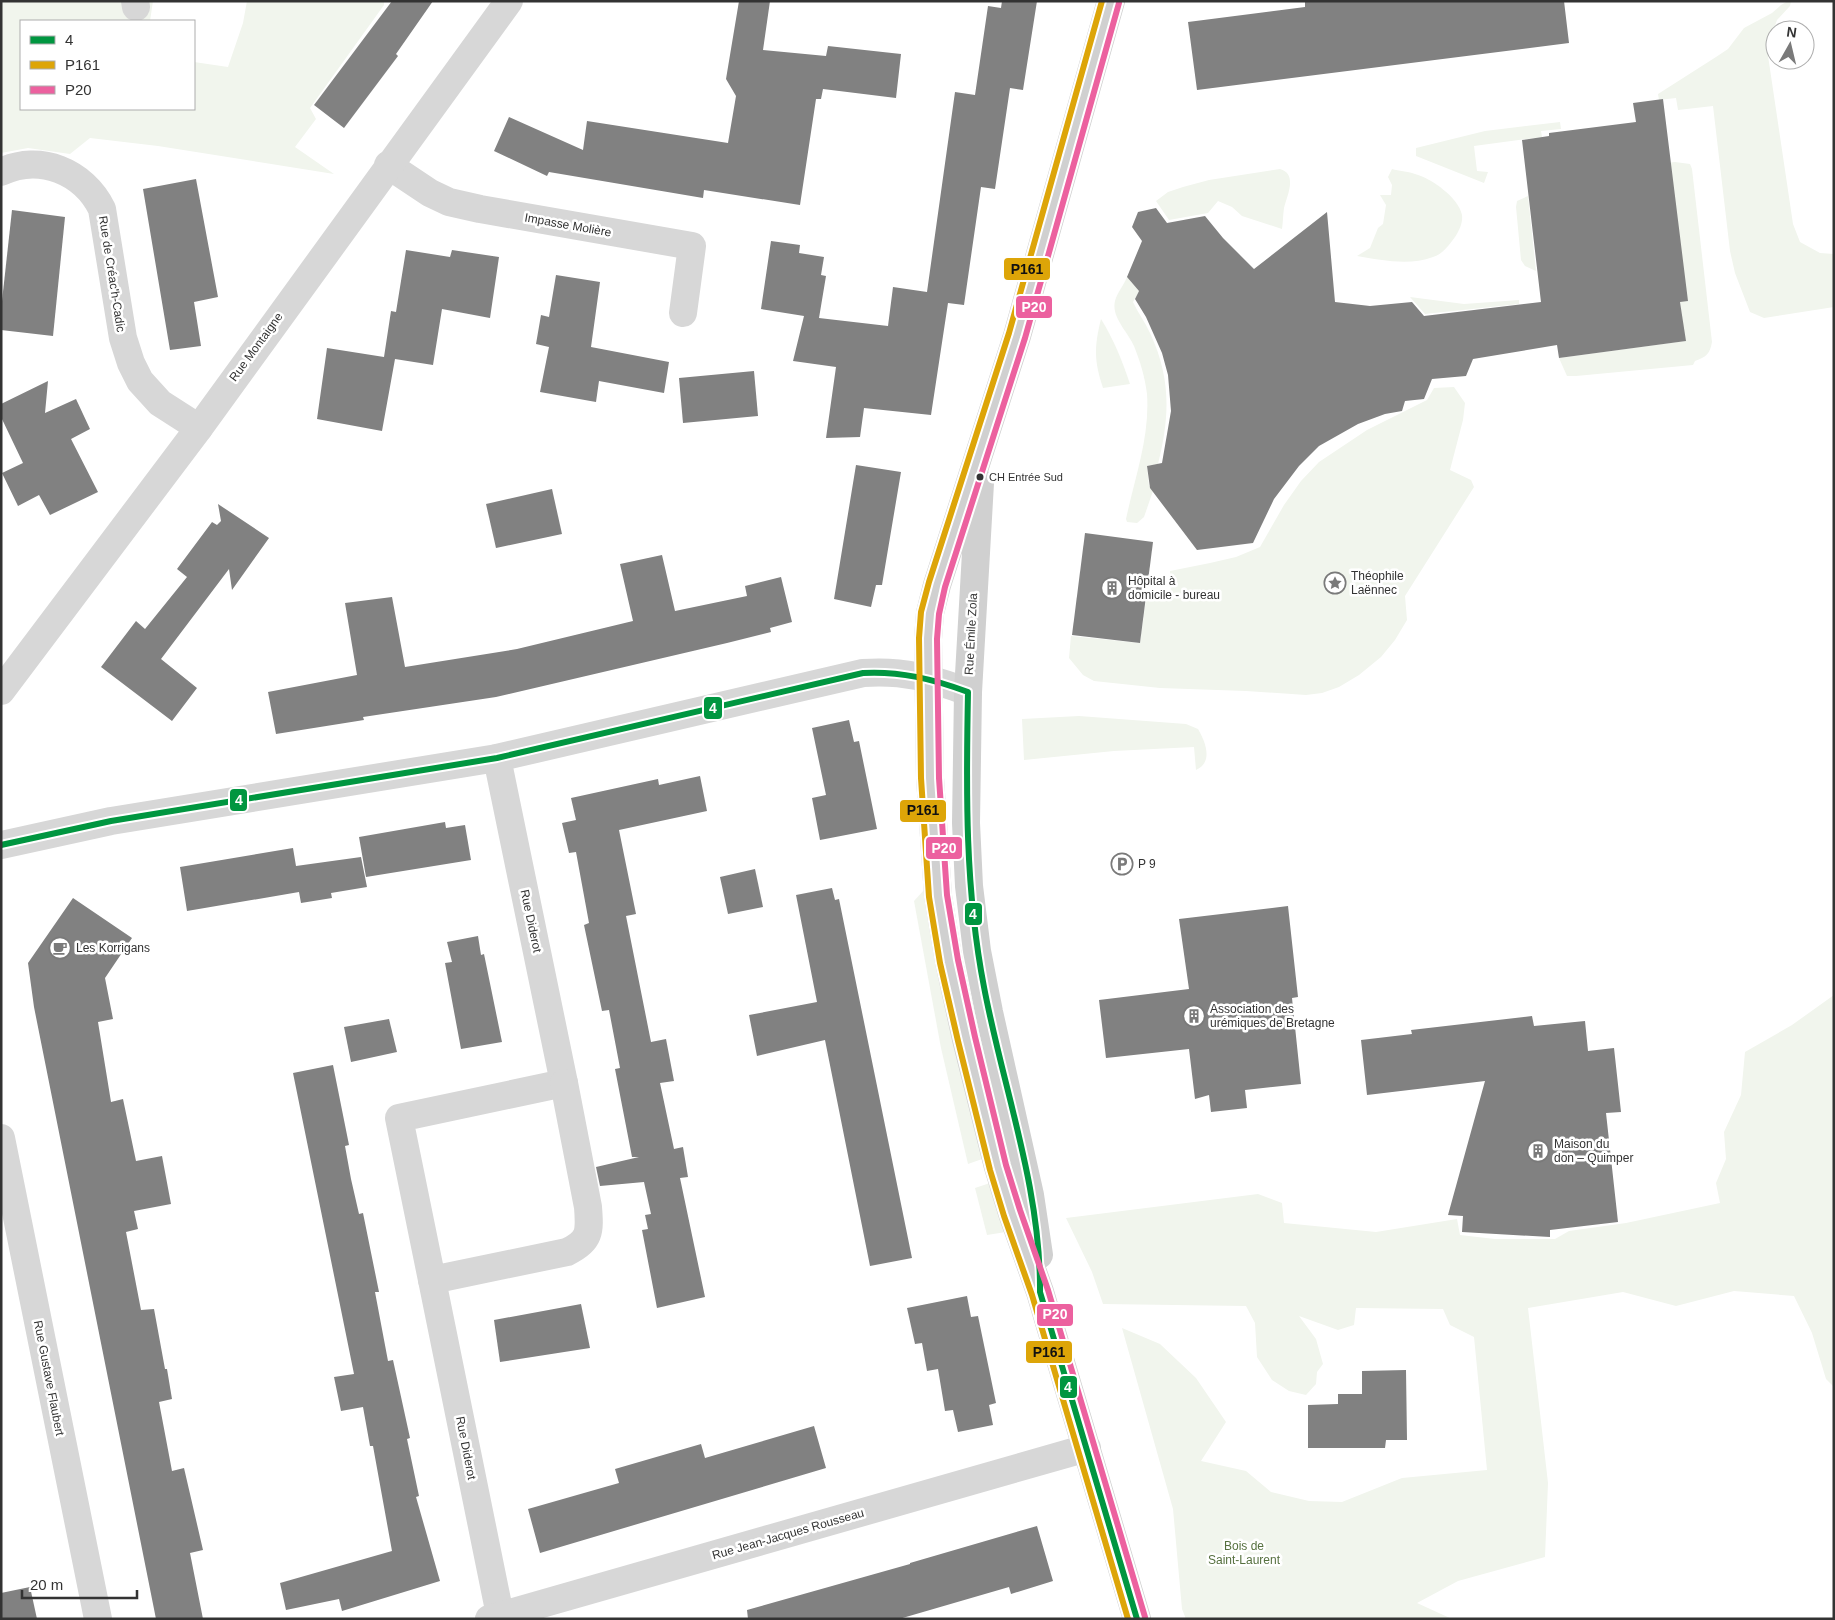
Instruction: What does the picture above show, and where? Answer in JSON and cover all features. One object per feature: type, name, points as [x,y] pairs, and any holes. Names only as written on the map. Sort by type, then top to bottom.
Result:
[{"type":"street","name":"Rue Montaigne","points":[[6,673],[199,428],[388,165],[509,1]]},
{"type":"street","name":"Rue Émile Zola","points":[[1109,4],[1053,210],[982,449],[961,507],[935,594],[930,613],[928,678],[930,778],[938,896],[949,962],[966,1039],[998,1167],[1012,1214],[1040,1292],[1137,1619]]},
{"type":"street","name":"Rue de Créac'h-Cadic","points":[[1,172],[10,168],[30,165],[44,165],[60,169],[74,176],[87,186],[96,197],[102,209],[123,338],[131,363],[140,381],[160,403],[199,428]]},
{"type":"street","name":"Impasse Molière","points":[[388,165],[414,183],[449,202],[692,246],[683,312]]},
{"type":"street","name":"Rue Émile Zola","points":[[982,449],[968,692],[966,823],[969,886],[974,929],[989,1012],[1030,1195],[1039,1248],[1040,1292]]},
{"type":"street","points":[[1,844],[111,821],[498,758],[863,673],[899,673],[928,678],[968,692]]},
{"type":"street","name":"Rue Diderot","points":[[432,1280],[567,1252],[579,1246],[588,1236],[590,1224],[564,1083],[498,758]]},
{"type":"street","name":"Rue Diderot","points":[[494,1617],[432,1280],[399,1118],[564,1083]]},
{"type":"street","name":"Rue Gustave Flaubert","points":[[1,1138],[98,1619]]},
{"type":"street","name":"Rue Jean-Jacques Rousseau","points":[[494,1617],[1087,1448]]},
{"type":"green space","points":[[1,1],[153,1],[150,20],[20,20],[20,110],[195,110],[195,62],[228,67],[243,23],[247,1],[384,1],[384,5],[310,108],[316,119],[295,147],[334,174],[158,146],[90,138],[70,154],[28,148],[1,153]]},
{"type":"green space","points":[[1791,1],[1790,6],[1777,20],[1765,20],[1765,70],[1770,70],[1793,224],[1800,242],[1820,253],[1834,254],[1834,307],[1764,318],[1750,312],[1735,273],[1730,251],[1713,106],[1678,110],[1676,98],[1659,100],[1658,94],[1728,49],[1744,28],[1772,13],[1781,5]]},
{"type":"green space","points":[[1560,122],[1561,129],[1541,131],[1542,137],[1474,146],[1477,171],[1488,172],[1484,183],[1416,156],[1416,148],[1485,131]]},
{"type":"green space","points":[[1675,162],[1690,164],[1692,169],[1712,342],[1709,352],[1695,361],[1693,365],[1567,376],[1559,358],[1685,341],[1680,302],[1642,166]]},
{"type":"green space","points":[[1280,169],[1289,176],[1290,180],[1282,229],[1242,216],[1232,207],[1218,201],[1208,213],[1169,220],[1156,201],[1168,192],[1209,180]]},
{"type":"green space","points":[[1392,169],[1421,176],[1436,184],[1456,202],[1460,209],[1462,218],[1459,230],[1448,246],[1437,256],[1424,260],[1405,262],[1357,256],[1370,248],[1378,228],[1383,224],[1386,205],[1380,195],[1391,195],[1392,185],[1388,177]]},
{"type":"green space","points":[[1528,196],[1536,271],[1525,266],[1521,260],[1516,207],[1517,201]]},
{"type":"green space","points":[[1127,277],[1139,291],[1133,302],[1157,350],[1162,366],[1166,397],[1165,430],[1158,464],[1147,466],[1149,486],[1154,488],[1144,517],[1137,523],[1127,522],[1126,519],[1144,441],[1147,394],[1144,375],[1136,352],[1115,313],[1116,298]]},
{"type":"green space","points":[[1410,297],[1464,304],[1519,300],[1519,304],[1425,314]]},
{"type":"green space","points":[[1101,319],[1117,350],[1130,384],[1103,388],[1096,354]]},
{"type":"green space","points":[[1454,387],[1465,403],[1463,420],[1450,470],[1471,480],[1474,487],[1405,596],[1407,620],[1395,640],[1381,657],[1359,675],[1339,687],[1322,693],[1306,695],[1160,688],[1094,681],[1083,675],[1069,658],[1071,636],[1140,643],[1147,592],[1171,596],[1170,571],[1236,557],[1260,547],[1284,505],[1301,481],[1319,462],[1367,430],[1427,400],[1434,388]]},
{"type":"green space","points":[[1079,716],[1186,724],[1198,729],[1201,734],[1206,751],[1205,762],[1196,770],[1194,747],[1114,751],[1024,760],[1022,719]]},
{"type":"green space","points":[[925,889],[985,1158],[968,1164],[941,1048],[914,901]]},
{"type":"green space","name":"Bois de Saint-Laurent","points":[[1834,995],[1834,1387],[1826,1379],[1812,1333],[1794,1296],[1734,1291],[1676,1306],[1623,1292],[1528,1308],[1548,1483],[1545,1557],[1458,1581],[1417,1603],[1452,1619],[1186,1619],[1182,1609],[1173,1509],[1122,1328],[1160,1344],[1196,1378],[1226,1422],[1201,1461],[1246,1471],[1271,1492],[1309,1501],[1342,1502],[1402,1478],[1487,1470],[1474,1337],[1450,1325],[1443,1309],[1356,1308],[1354,1325],[1338,1330],[1299,1316],[1316,1339],[1323,1364],[1317,1372],[1316,1384],[1306,1395],[1289,1391],[1272,1380],[1257,1357],[1255,1323],[1246,1306],[1103,1304],[1092,1272],[1066,1218],[1258,1194],[1282,1203],[1284,1223],[1376,1232],[1457,1219],[1460,1235],[1495,1239],[1555,1239],[1569,1231],[1626,1223],[1720,1203],[1716,1183],[1726,1159],[1724,1132],[1741,1095],[1745,1052],[1792,1025]]},
{"type":"green space","points":[[990,1183],[1006,1232],[987,1235],[975,1188]]},
{"type":"building","points":[[392,1],[433,1],[396,54],[398,56],[344,128],[314,105]]},
{"type":"building","points":[[739,1],[770,1],[763,50],[826,56],[828,46],[901,54],[896,98],[823,89],[821,99],[816,99],[800,205],[704,190],[703,198],[549,172],[547,176],[494,151],[509,117],[583,150],[587,121],[728,143],[736,96],[726,79]]},
{"type":"building","points":[[1002,1],[1037,1],[1023,90],[1010,88],[995,189],[981,187],[964,305],[948,303],[931,415],[864,408],[860,437],[826,438],[836,367],[793,361],[804,316],[761,309],[771,241],[800,245],[799,253],[824,257],[821,275],[826,276],[819,318],[888,326],[893,287],[927,292],[955,92],[975,95],[988,6],[1001,8]]},
{"type":"building","points":[[1305,1],[1564,1],[1569,43],[1197,90],[1188,22],[1305,7]]},
{"type":"building","points":[[1663,99],[1688,301],[1680,302],[1686,341],[1559,358],[1557,345],[1473,359],[1466,376],[1432,379],[1424,399],[1405,401],[1402,411],[1385,414],[1358,424],[1319,446],[1299,466],[1274,499],[1253,543],[1197,550],[1150,488],[1147,466],[1162,463],[1171,411],[1168,375],[1162,353],[1146,317],[1135,299],[1139,291],[1127,277],[1142,241],[1132,227],[1138,212],[1156,208],[1167,223],[1205,216],[1223,238],[1254,269],[1327,212],[1335,302],[1370,306],[1412,302],[1424,316],[1541,302],[1522,140],[1549,136],[1549,133],[1636,122],[1633,103]]},
{"type":"building","points":[[196,179],[218,297],[194,302],[201,346],[170,350],[143,189]]},
{"type":"building","points":[[12,210],[65,217],[53,336],[1,330],[1,310]]},
{"type":"building","points":[[406,250],[450,257],[452,250],[499,257],[490,318],[442,309],[433,365],[395,359],[382,431],[317,419],[327,348],[384,357],[391,311],[396,312]]},
{"type":"building","points":[[556,275],[600,282],[591,347],[669,362],[664,393],[599,381],[596,402],[540,392],[549,347],[536,344],[541,315],[549,317]]},
{"type":"building","points":[[754,371],[758,416],[683,423],[679,378]]},
{"type":"building","points":[[48,381],[45,413],[76,399],[90,429],[71,439],[98,492],[50,515],[39,495],[18,506],[2,473],[23,463],[1,417],[1,404]]},
{"type":"building","points":[[856,465],[901,472],[882,585],[876,585],[871,607],[834,599]]},
{"type":"building","points":[[552,489],[562,534],[496,548],[486,504]]},
{"type":"building","points":[[218,504],[269,538],[232,590],[229,569],[161,659],[197,688],[172,721],[101,667],[136,621],[145,629],[187,577],[177,569],[212,522],[217,525],[221,521]]},
{"type":"building","name":"Hôpital à domicile - bureau","points":[[1085,533],[1153,542],[1140,643],[1072,635]]},
{"type":"building","points":[[662,555],[675,611],[747,596],[745,586],[781,577],[792,622],[770,628],[771,632],[496,697],[363,717],[364,720],[276,734],[268,692],[357,675],[345,603],[392,597],[405,667],[517,649],[633,621],[620,564]]},
{"type":"building","points":[[849,720],[854,742],[859,741],[877,829],[820,840],[812,798],[826,795],[812,728]]},
{"type":"building","points":[[700,776],[707,811],[619,830],[636,914],[626,916],[651,1042],[666,1039],[674,1081],[660,1083],[674,1149],[683,1147],[688,1177],[680,1178],[705,1297],[657,1308],[642,1230],[648,1229],[645,1215],[651,1214],[644,1182],[600,1186],[596,1167],[639,1157],[632,1157],[615,1069],[620,1068],[609,1010],[602,1011],[584,925],[589,923],[576,852],[569,853],[562,823],[576,820],[571,798],[658,779],[659,785]]},
{"type":"building","points":[[445,822],[446,828],[465,825],[471,860],[366,877],[359,837]]},
{"type":"building","points":[[293,848],[296,866],[361,857],[367,887],[331,893],[332,898],[301,903],[299,892],[187,911],[180,867]]},
{"type":"building","points":[[755,869],[763,907],[728,914],[720,877]]},
{"type":"building","points":[[832,888],[835,900],[839,899],[912,1258],[870,1266],[825,1040],[757,1056],[749,1015],[817,1002],[796,895]]},
{"type":"building","points":[[73,898],[132,938],[105,978],[113,1019],[98,1022],[111,1102],[123,1099],[136,1161],[162,1156],[171,1204],[134,1211],[138,1229],[126,1232],[141,1310],[154,1309],[165,1369],[167,1369],[172,1399],[159,1402],[172,1471],[184,1468],[203,1550],[190,1553],[203,1619],[156,1619],[34,1007],[28,963]]},
{"type":"building","name":"Association des urémiques de Bretagne","points":[[1288,906],[1298,997],[1292,998],[1301,1084],[1245,1090],[1247,1108],[1211,1112],[1209,1095],[1195,1099],[1189,1049],[1106,1058],[1099,1000],[1189,989],[1179,919]]},
{"type":"building","points":[[478,936],[481,955],[484,954],[502,1042],[461,1049],[445,963],[452,962],[447,942]]},
{"type":"building","name":"Maison du don – Quimper","points":[[1532,1016],[1534,1026],[1585,1021],[1588,1051],[1614,1048],[1621,1112],[1606,1113],[1618,1222],[1550,1230],[1550,1237],[1462,1232],[1463,1216],[1448,1215],[1485,1081],[1367,1095],[1361,1040],[1412,1034],[1411,1030]]},
{"type":"building","points":[[389,1019],[397,1052],[351,1062],[344,1027]]},
{"type":"building","points":[[333,1065],[349,1145],[345,1146],[351,1179],[359,1214],[363,1213],[379,1292],[375,1292],[388,1361],[393,1360],[410,1438],[407,1439],[419,1496],[416,1497],[440,1581],[342,1611],[339,1599],[286,1610],[280,1583],[392,1551],[373,1446],[370,1446],[363,1407],[341,1411],[334,1377],[354,1374],[293,1073]]},
{"type":"building","points":[[967,1296],[971,1317],[978,1316],[996,1403],[989,1405],[993,1425],[958,1432],[953,1410],[945,1411],[938,1369],[927,1371],[922,1343],[915,1344],[907,1308]]},
{"type":"building","points":[[581,1304],[590,1348],[500,1362],[494,1320]]},
{"type":"building","points":[[1406,1370],[1407,1440],[1386,1440],[1385,1448],[1308,1448],[1308,1405],[1338,1404],[1338,1394],[1362,1394],[1362,1371]]},
{"type":"building","points":[[814,1426],[826,1468],[540,1553],[528,1509],[619,1483],[615,1469],[701,1444],[705,1458]]},
{"type":"building","points":[[1037,1526],[1053,1581],[1011,1594],[1009,1587],[899,1619],[748,1619],[747,1610]]},
{"type":"building","points":[[30,1587],[37,1619],[1,1619],[1,1593]]},
{"type":"transit line","name":"P161","points":[[1102,1],[1009,333],[921,612],[919,638],[921,778],[929,897],[940,963],[958,1041],[990,1170],[1032,1295],[1128,1619]]},
{"type":"transit line","name":"P20","points":[[1119,3],[1025,338],[945,587],[939,614],[937,639],[939,778],[947,895],[958,960],[1006,1165],[1048,1290],[1145,1617]]},
{"type":"transit line","name":"4","points":[[1,845],[111,821],[497,758],[863,673],[890,673],[916,677],[968,692],[967,803],[970,877],[973,913],[984,987],[1028,1176],[1039,1253],[1040,1292],[1137,1619]]},
{"type":"place","name":"CH Entrée Sud","points":[[980,477]]},
{"type":"place","name":"Théophile Laënnec","points":[[1335,583]]},
{"type":"place","name":"Hôpital à domicile - bureau","points":[[1112,588]]},
{"type":"place","name":"P 9","points":[[1122,864]]},
{"type":"place","name":"Les Korrigans","points":[[60,948]]},
{"type":"place","name":"Association des urémiques de Bretagne","points":[[1194,1016]]},
{"type":"place","name":"Maison du don – Quimper","points":[[1538,1151]]}]
